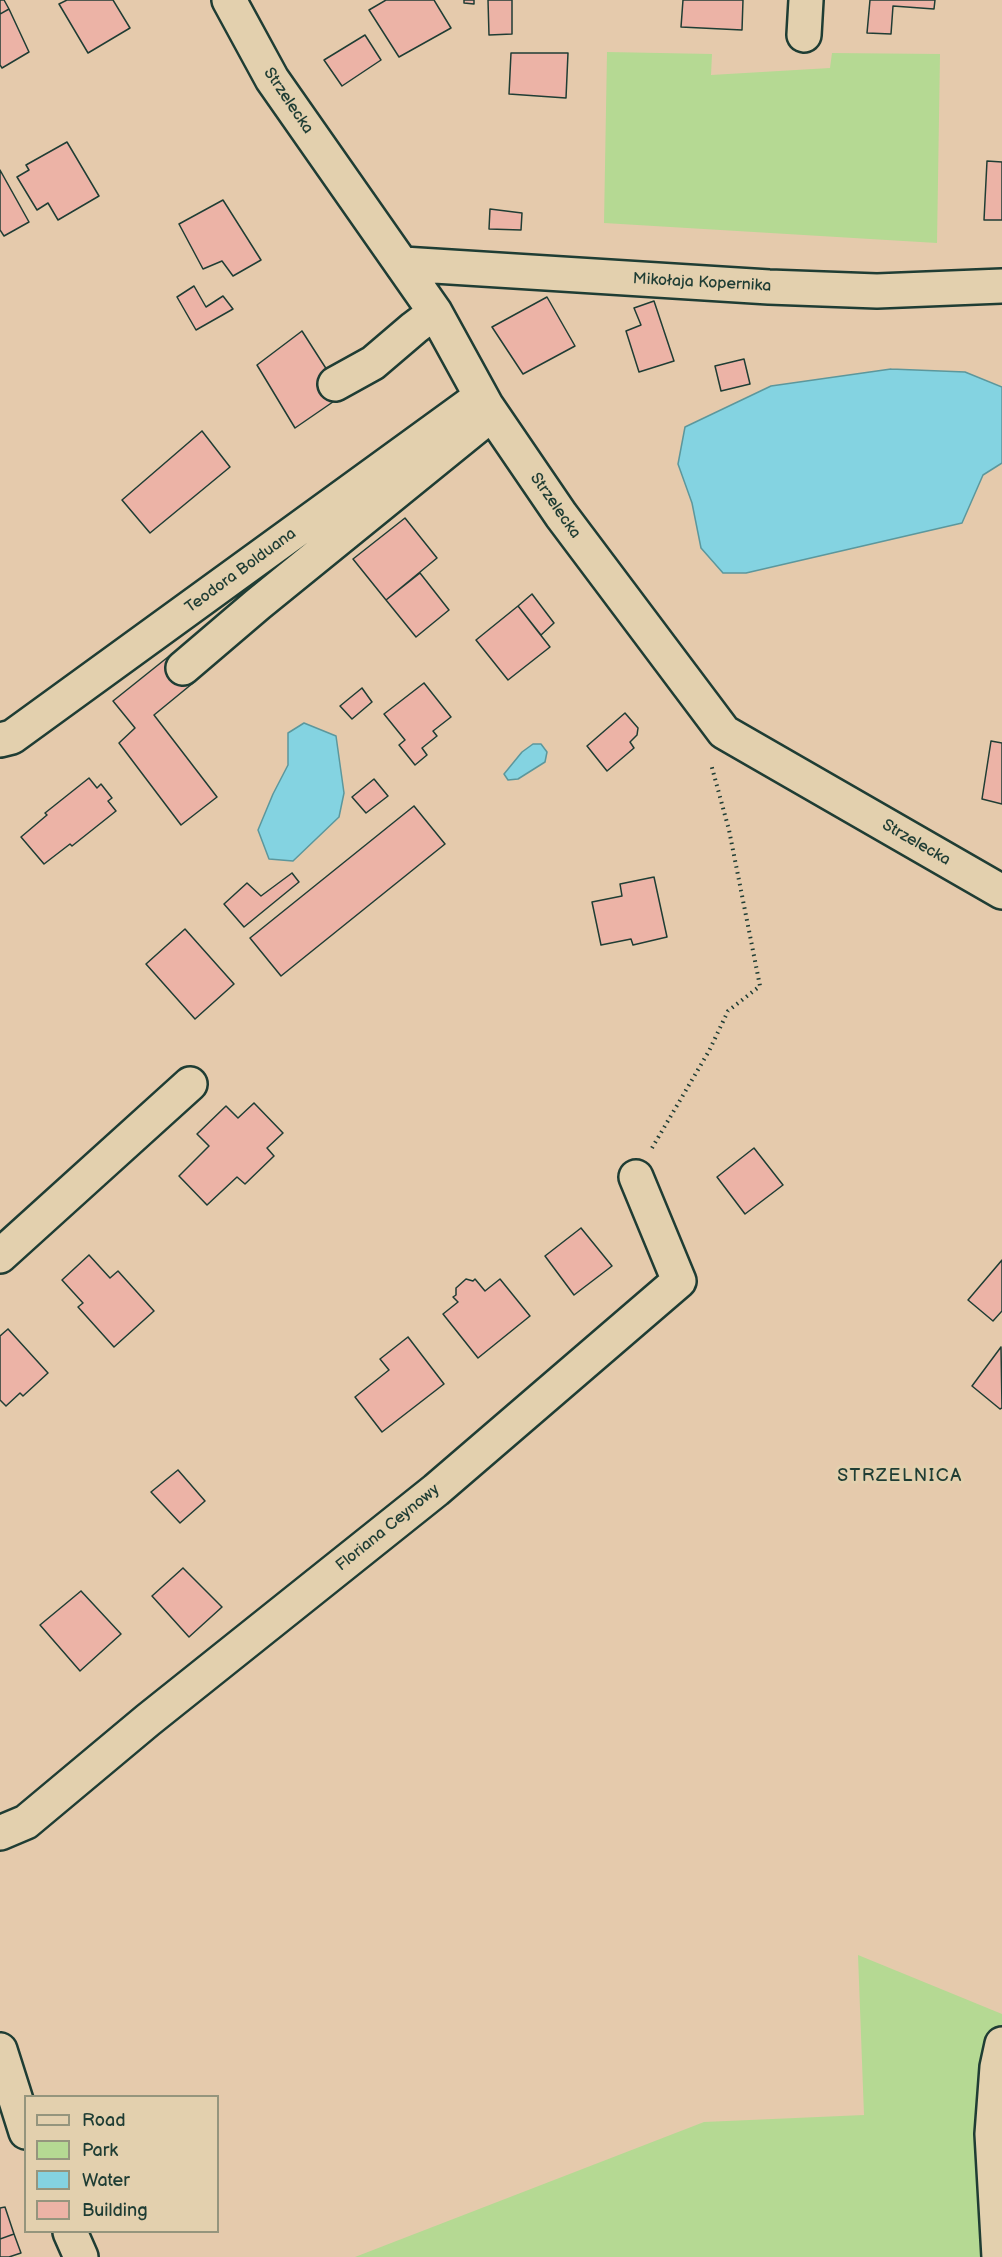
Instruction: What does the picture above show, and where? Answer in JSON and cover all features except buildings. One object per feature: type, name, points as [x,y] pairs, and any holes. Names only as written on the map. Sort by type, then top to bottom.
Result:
[{"type":"street","name":"Strzelecka","points":[[229,0],[272,80],[435,312],[486,406],[561,515],[724,732],[1002,892]]},
{"type":"street","points":[[804,34],[806,0]]},
{"type":"street","name":"Mikołaja Kopernika","points":[[403,264],[769,287],[877,291],[1002,286]]},
{"type":"street","points":[[335,384],[373,363],[435,312]]},
{"type":"street","points":[[183,668],[486,406]]},
{"type":"street","name":"Teodora Bolduana","points":[[0,740],[12,737],[486,406]]},
{"type":"street","points":[[0,1256],[190,1084]]},
{"type":"street","name":"Floriana Ceynowy","points":[[0,1833],[26,1822],[148,1720],[436,1490],[679,1281],[636,1177]]},
{"type":"street","points":[[999,2257],[992,2134],[996,2067],[1002,2044]]},
{"type":"street","points":[[0,2050],[24,2126]]},
{"type":"street","points":[[70,2233],[81,2257]]},
{"type":"path","points":[[636,1177],[709,1051],[728,1011],[760,986],[729,830],[710,762]]},
{"type":"green space","points":[[607,52],[712,54],[711,75],[830,68],[832,53],[940,54],[937,243],[604,223]]},
{"type":"green space","points":[[858,1955],[1002,2014],[1002,2257],[355,2257],[704,2122],[864,2115]]},
{"type":"water","points":[[891,369],[965,372],[1002,387],[1002,463],[983,475],[962,523],[746,573],[723,573],[701,548],[692,503],[678,464],[685,427],[771,386]]},
{"type":"water","points":[[304,723],[336,736],[344,793],[339,817],[293,861],[269,859],[258,830],[288,765],[288,733]]},
{"type":"water","points":[[533,744],[541,744],[547,752],[545,762],[518,779],[508,780],[504,774],[522,752]]},
{"type":"district","name":"STRZELNICA","points":[[900,1476]]}]
